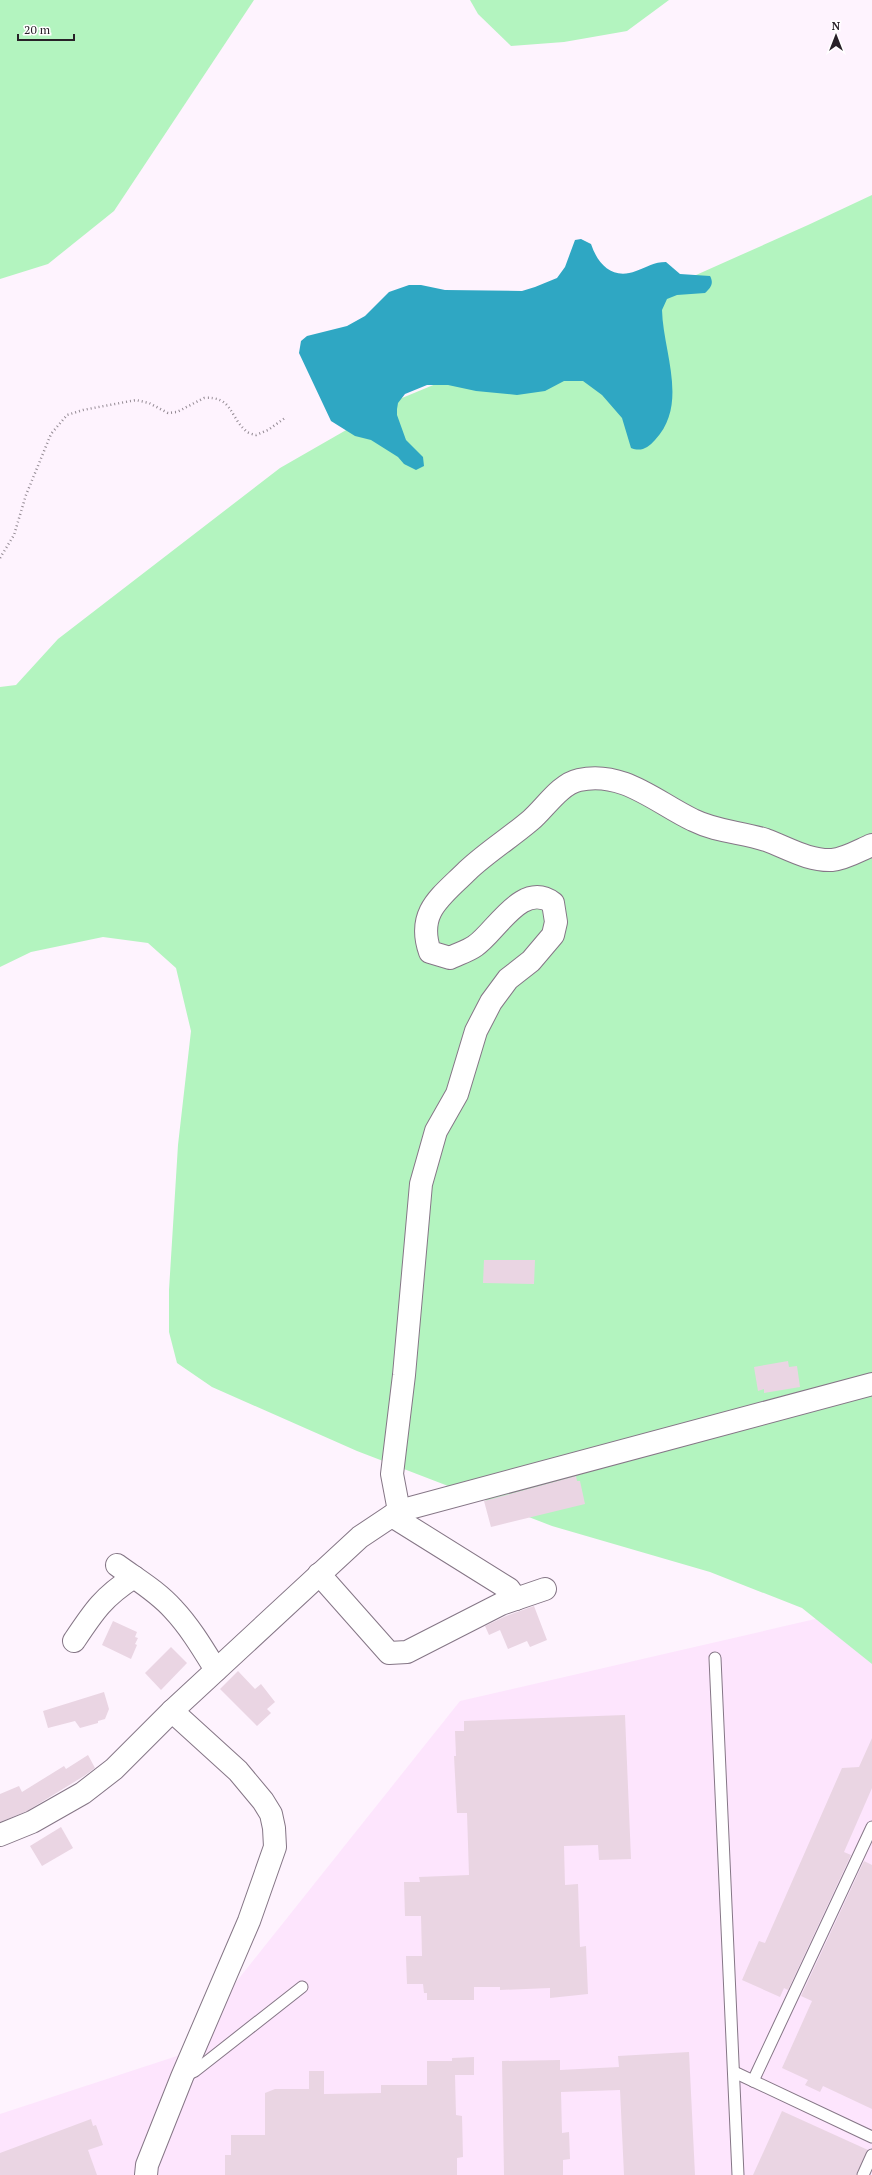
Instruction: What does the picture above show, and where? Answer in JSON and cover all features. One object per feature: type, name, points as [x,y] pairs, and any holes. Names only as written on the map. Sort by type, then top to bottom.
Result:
[{"type":"street","points":[[395,1514],[392,1474],[404,1375],[421,1184],[436,1131],[457,1094],[476,1030],[491,1002],[508,979],[531,961],[553,935],[556,922],[553,903],[546,898],[530,898],[504,915],[476,946],[450,958],[430,952],[427,944],[426,920],[430,909],[482,857],[530,820],[563,789],[578,780],[602,778],[637,788],[693,820],[715,829],[767,840],[803,855],[833,860],[872,845]]},
{"type":"street","points":[[0,1835],[32,1822],[83,1793],[114,1769],[172,1711],[319,1574],[360,1537],[395,1514],[872,1384]]},
{"type":"street","points":[[395,1514],[509,1589],[516,1598]]},
{"type":"street","points":[[117,1565],[173,1608],[192,1633],[216,1670]]},
{"type":"street","points":[[319,1574],[389,1653],[407,1652],[501,1604],[545,1589]]},
{"type":"street","points":[[74,1641],[96,1607],[115,1590],[134,1577]]},
{"type":"street","points":[[146,2175],[147,2165],[182,2077],[249,1921],[275,1847],[274,1828],[271,1814],[263,1801],[238,1771],[172,1711]]},
{"type":"lane","points":[[716,1658],[738,2175]]},
{"type":"lane","points":[[753,2082],[872,1827]]},
{"type":"lane","points":[[182,2077],[195,2071],[302,1987]]},
{"type":"lane","points":[[734,2072],[872,2137]]},
{"type":"lane","points":[[863,2175],[872,2155]]},
{"type":"path","points":[[0,558],[14,535],[26,495],[51,434],[67,415],[83,410],[136,400],[149,403],[168,413],[177,412],[204,398],[217,398],[225,404],[246,432],[256,435],[268,430],[285,418]]},
{"type":"shaded area","points":[[872,1606],[872,2175],[0,2175],[0,2114],[177,2056],[460,1701]]},
{"type":"green space","points":[[0,0],[254,0],[114,211],[48,264],[0,279]]},
{"type":"green space","points":[[470,0],[669,0],[627,31],[564,42],[511,46],[478,14]]},
{"type":"green space","points":[[872,195],[872,1664],[802,1608],[710,1572],[552,1526],[357,1451],[212,1387],[177,1363],[169,1332],[169,1290],[178,1145],[191,1031],[176,968],[148,943],[103,937],[31,952],[0,967],[0,687],[16,685],[58,639],[280,468],[402,398],[658,292]]},
{"type":"water","points":[[581,239],[591,244],[594,252],[602,264],[608,269],[620,274],[666,262],[680,274],[710,276],[712,281],[709,289],[705,293],[677,295],[667,299],[662,310],[663,326],[672,377],[671,410],[665,426],[650,445],[638,450],[631,448],[622,418],[602,395],[583,381],[564,381],[545,391],[517,395],[476,391],[448,385],[427,385],[405,394],[398,403],[397,415],[406,440],[423,457],[424,466],[416,470],[404,464],[398,457],[371,440],[355,436],[331,421],[299,353],[301,341],[307,336],[347,326],[365,316],[389,292],[409,285],[421,285],[445,290],[522,291],[535,287],[557,278],[565,267],[575,240]]},
{"type":"building","points":[[484,1260],[535,1260],[534,1284],[483,1283]]},
{"type":"building","points":[[788,1361],[789,1367],[797,1366],[800,1387],[764,1393],[764,1389],[758,1391],[754,1367]]},
{"type":"building","points":[[576,1476],[577,1481],[580,1481],[585,1504],[491,1527],[484,1501]]},
{"type":"building","points":[[534,1606],[547,1640],[530,1647],[527,1641],[508,1649],[500,1630],[489,1635],[485,1626],[506,1616]]},
{"type":"building","points":[[113,1621],[137,1632],[135,1637],[138,1638],[135,1644],[137,1645],[131,1659],[102,1645]]},
{"type":"building","points":[[171,1647],[187,1663],[161,1690],[145,1673]]},
{"type":"building","points":[[238,1671],[255,1689],[261,1684],[275,1702],[267,1709],[271,1713],[257,1726],[220,1689]]},
{"type":"building","points":[[104,1692],[109,1709],[105,1719],[98,1721],[98,1723],[80,1728],[75,1721],[48,1728],[43,1711]]},
{"type":"building","points":[[625,1715],[631,1859],[599,1860],[598,1845],[564,1846],[565,1885],[578,1884],[580,1947],[586,1946],[588,1994],[550,1998],[550,1988],[500,1990],[500,1987],[474,1987],[474,2000],[427,2000],[427,1993],[424,1993],[423,1984],[407,1984],[406,1956],[422,1956],[421,1916],[405,1916],[404,1882],[420,1882],[419,1877],[469,1875],[467,1813],[457,1813],[454,1756],[456,1756],[455,1731],[464,1731],[464,1721]]},
{"type":"building","points":[[872,1738],[872,1788],[844,1852],[851,1855],[788,1990],[784,1988],[780,1997],[742,1980],[759,1941],[765,1943],[842,1768],[859,1767]]},
{"type":"building","points":[[88,1755],[95,1768],[27,1811],[0,1822],[0,1794],[19,1786],[22,1792],[64,1766],[66,1769]]},
{"type":"building","points":[[61,1827],[73,1848],[42,1866],[30,1846]]},
{"type":"building","points":[[864,1861],[872,1865],[872,2109],[823,2086],[820,2092],[805,2085],[808,2080],[782,2068],[812,2001],[801,1996]]},
{"type":"building","points":[[689,2052],[695,2175],[624,2175],[620,2090],[561,2092],[562,2133],[569,2132],[570,2159],[563,2160],[563,2175],[504,2175],[502,2061],[560,2060],[560,2070],[619,2067],[618,2056]]},
{"type":"building","points":[[474,2057],[474,2075],[455,2075],[456,2115],[462,2116],[463,2157],[457,2158],[457,2175],[225,2175],[225,2155],[231,2155],[231,2135],[265,2135],[265,2093],[275,2089],[309,2089],[309,2071],[324,2071],[324,2094],[381,2093],[381,2085],[427,2085],[427,2061],[452,2061],[452,2058]]},
{"type":"building","points":[[782,2111],[868,2150],[856,2175],[753,2175]]},
{"type":"building","points":[[91,2119],[93,2126],[96,2125],[103,2145],[88,2150],[97,2175],[0,2175],[0,2153]]}]
